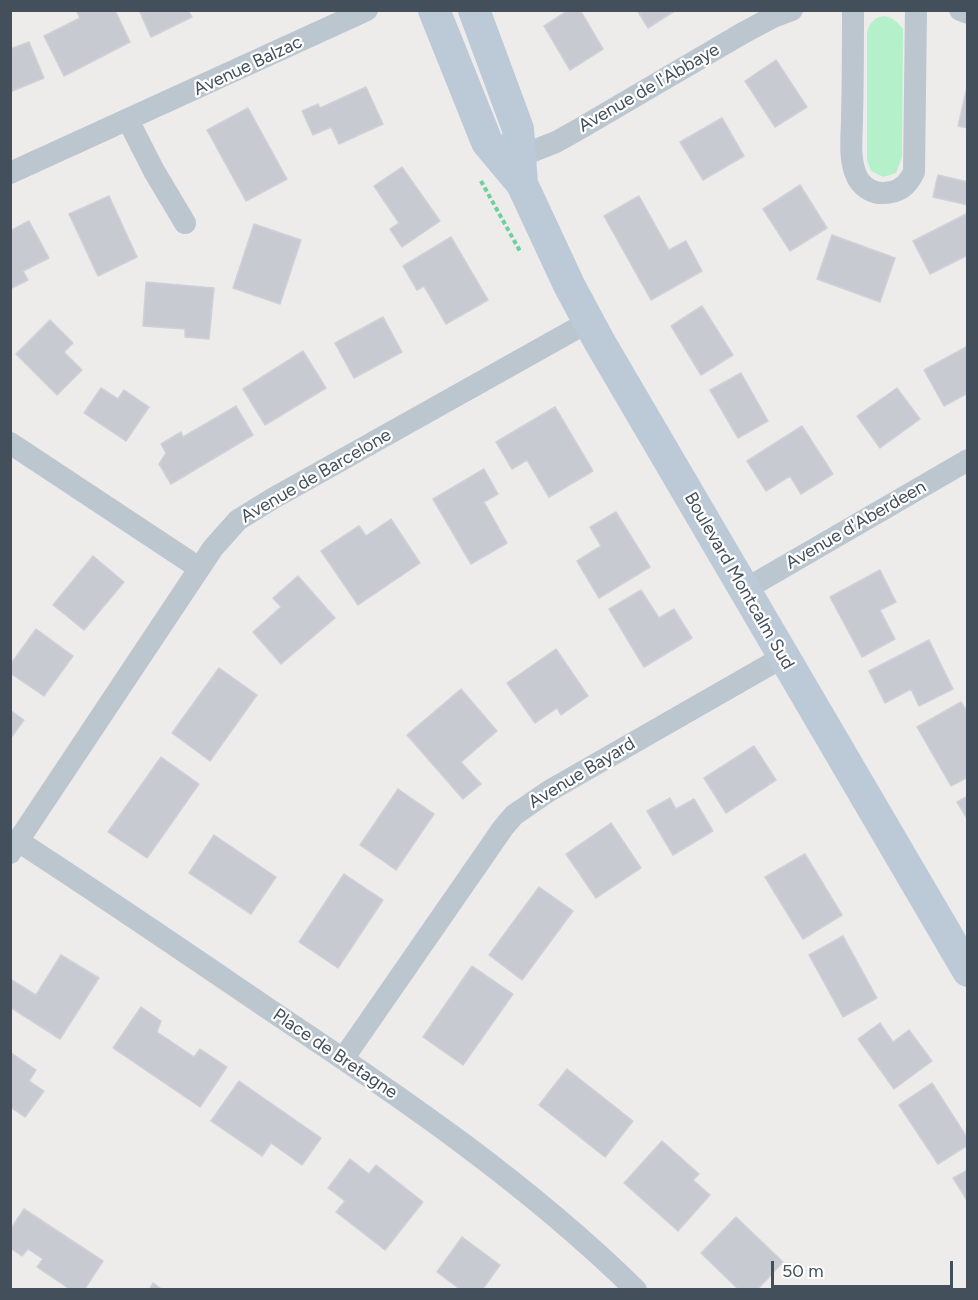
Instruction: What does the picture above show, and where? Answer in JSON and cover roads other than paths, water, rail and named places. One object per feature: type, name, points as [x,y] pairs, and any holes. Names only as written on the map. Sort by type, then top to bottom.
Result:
[{"type":"street","name":"Avenue Balzac","points":[[10,173],[367,10]]},
{"type":"street","name":"Boulevard Montcalm Sud","points":[[434,10],[487,142],[515,168],[588,322],[968,971]]},
{"type":"street","name":"Boulevard Montcalm Sud","points":[[474,10],[518,129],[515,168]]},
{"type":"street","name":"Avenue de l'Abbaye","points":[[515,168],[742,33],[792,10]]},
{"type":"street","points":[[853,10],[852,148],[855,171],[864,187],[873,192],[882,193],[901,189],[914,172],[916,10]]},
{"type":"street","points":[[960,10],[968,13]]},
{"type":"street","points":[[128,120],[184,222]]},
{"type":"street","name":"Avenue de Barcelone","points":[[14,847],[225,533],[252,511],[588,322]]},
{"type":"street","points":[[10,443],[200,568]]},
{"type":"street","name":"Avenue d'Aberdeen","points":[[744,590],[968,460]]},
{"type":"street","name":"Avenue Bayard","points":[[344,1059],[503,828],[514,816],[549,791],[783,657]]},
{"type":"street","name":"Place de Bretagne","points":[[14,847],[344,1059],[497,1168],[549,1211],[636,1290]]}]
